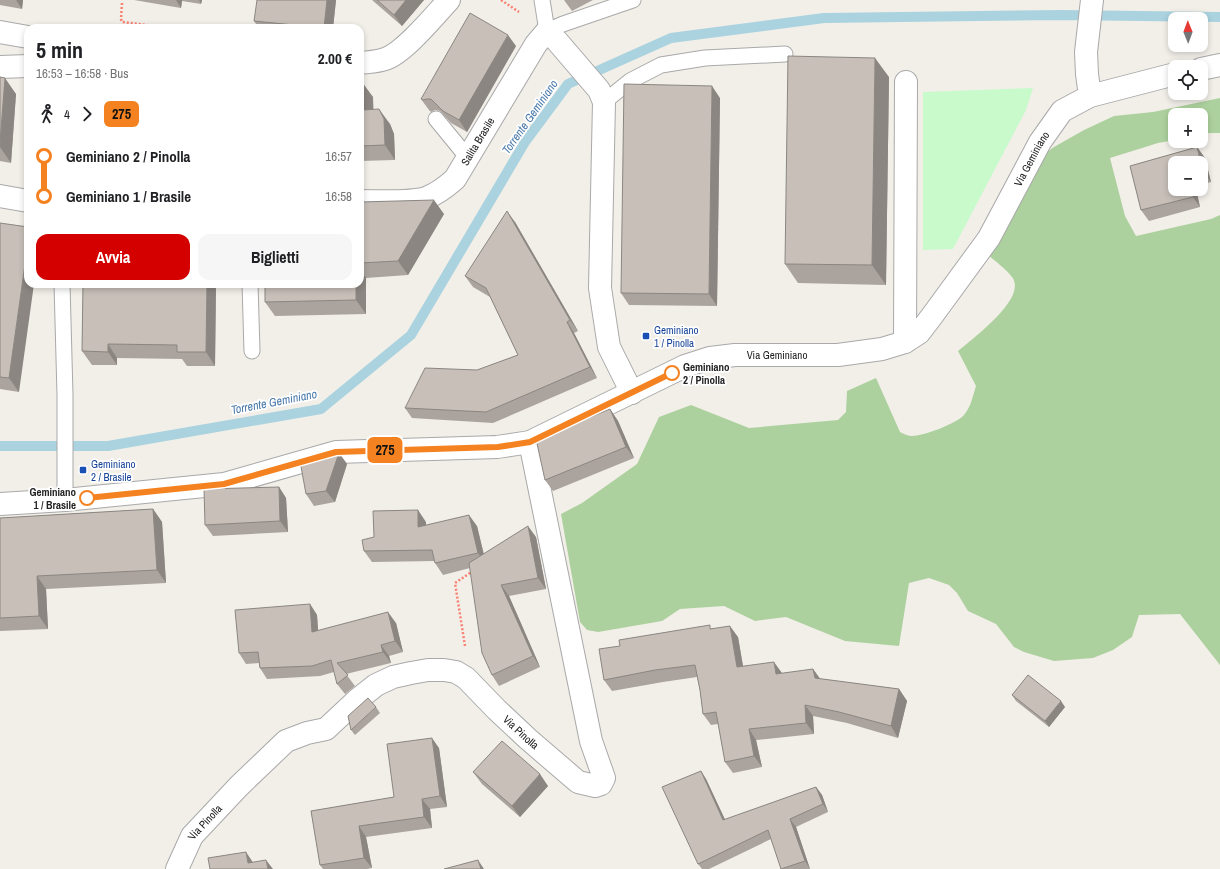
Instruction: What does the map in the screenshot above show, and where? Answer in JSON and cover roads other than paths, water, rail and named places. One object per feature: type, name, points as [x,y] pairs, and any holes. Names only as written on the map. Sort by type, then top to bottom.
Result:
[{"type":"street","points":[[364,62],[385,59],[395,54],[449,0]]},
{"type":"street","points":[[1090,96],[1086,52],[1092,0]]},
{"type":"street","points":[[0,32],[24,36]]},
{"type":"street","points":[[552,36],[602,96],[600,288],[610,347],[632,393]]},
{"type":"street","name":"Salita Brasile","points":[[364,201],[416,200],[427,197],[446,187],[454,179],[468,158],[536,44],[552,36]]},
{"type":"street","points":[[1208,68],[1220,65]]},
{"type":"street","points":[[0,67],[24,66]]},
{"type":"street","name":"Via Geminiano","points":[[0,504],[65,500],[224,484],[336,452],[498,447],[530,442],[685,366],[710,358],[735,355],[838,355],[882,349],[905,342],[919,333],[928,322],[989,238],[1040,142],[1062,111],[1090,96],[1168,76]]},
{"type":"street","points":[[905,342],[906,82]]},
{"type":"street","points":[[0,196],[24,200]]},
{"type":"street","name":"Via Pinolla","points":[[177,869],[192,836],[239,786],[286,741],[307,733],[326,729],[357,700],[376,685],[393,677],[428,670],[456,672],[466,678],[497,710],[578,782],[595,786],[601,784],[604,778],[591,741],[530,442]]},
{"type":"lane","points":[[542,0],[552,36]]},
{"type":"lane","points":[[552,36],[563,24],[633,0]]},
{"type":"lane","points":[[602,96],[661,64],[706,58],[785,54]]},
{"type":"lane","points":[[436,119],[468,158]]},
{"type":"lane","points":[[62,288],[65,395],[65,500]]},
{"type":"lane","points":[[250,288],[252,351]]},
{"type":"waterway","name":"Torrente Geminiano","points":[[0,446],[108,446],[321,409],[411,335],[525,142],[568,84],[671,38],[824,18],[1061,15],[1220,17]]},
{"type":"place","name":"Geminiano 1 / Pinolla","points":[[646,336]]},
{"type":"place","name":"Geminiano 2 / Pinolla","points":[[672,373]]},
{"type":"place","name":"Geminiano 2 / Brasile","points":[[83,470]]},
{"type":"place","name":"Geminiano 1 / Brasile","points":[[87,498]]}]
